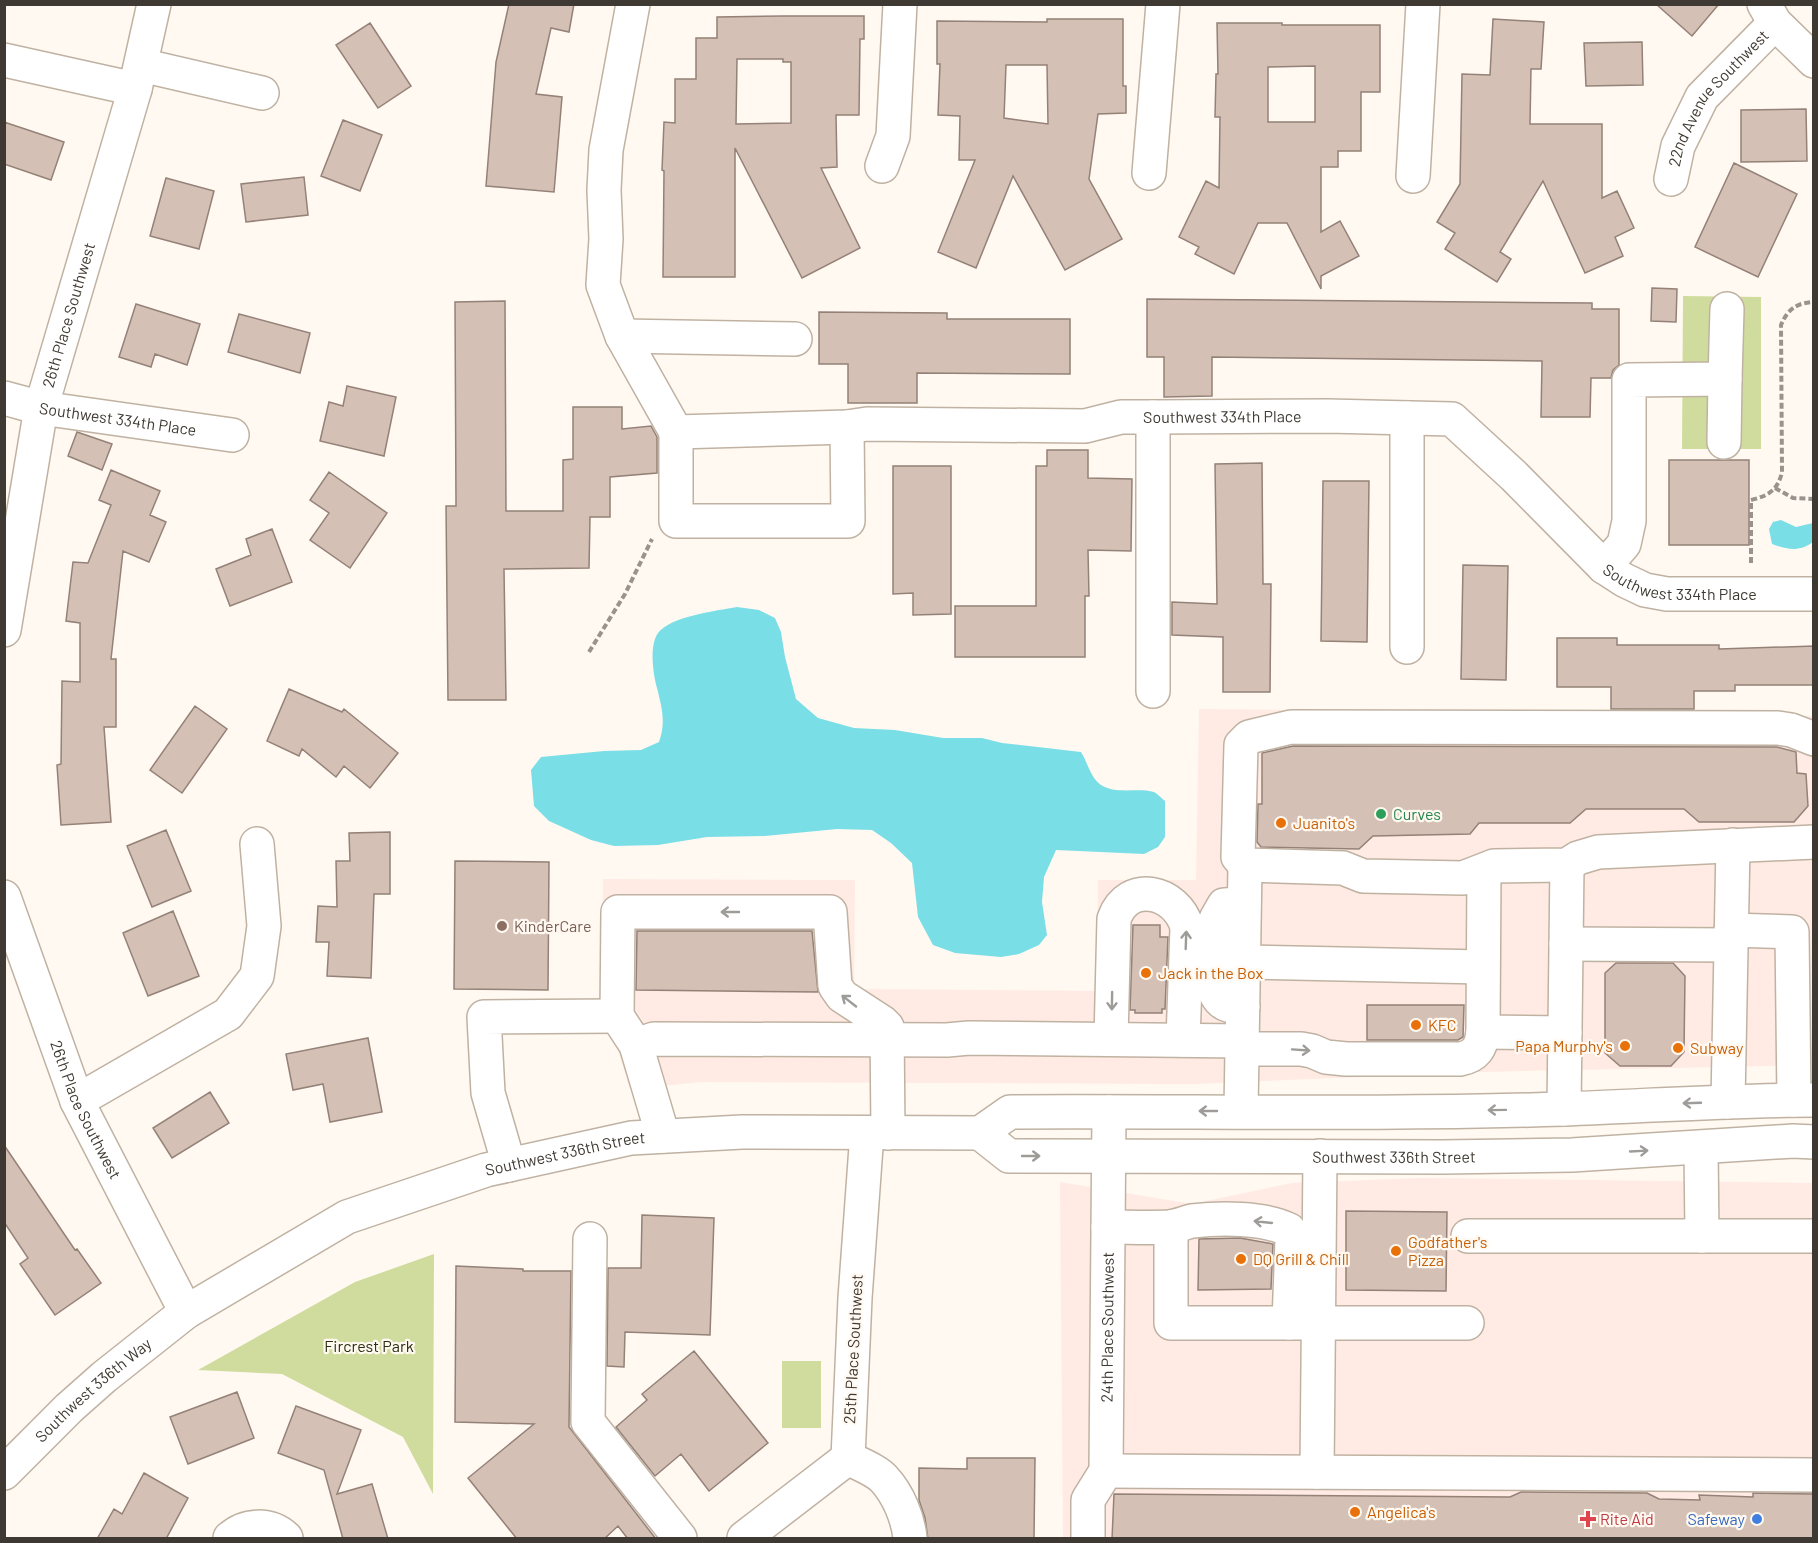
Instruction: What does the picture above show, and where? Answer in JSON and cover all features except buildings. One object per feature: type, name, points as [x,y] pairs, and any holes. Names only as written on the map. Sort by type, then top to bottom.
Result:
[{"type":"street","name":"26th Place Southwest","points":[[4,630],[42,408],[138,77],[154,4]]},
{"type":"street","points":[[633,4],[606,150],[604,190],[606,239],[603,285],[622,336],[676,432],[676,521],[848,521],[847,427]]},
{"type":"street","points":[[882,166],[893,136],[900,4]]},
{"type":"street","points":[[1149,173],[1163,4]]},
{"type":"street","points":[[1413,176],[1423,4]]},
{"type":"street","points":[[1770,14],[1814,61]]},
{"type":"street","name":"22nd Avenue Southwest","points":[[1671,179],[1678,146],[1702,98],[1770,14]]},
{"type":"street","points":[[4,60],[262,93]]},
{"type":"street","points":[[1724,442],[1726,309]]},
{"type":"street","points":[[622,336],[795,339]]},
{"type":"street","points":[[1604,567],[1624,544],[1629,521],[1629,380],[1725,379]]},
{"type":"street","name":"Southwest 334th Place","points":[[4,398],[42,408],[232,435]]},
{"type":"street","name":"Southwest 334th Place","points":[[676,432],[847,427],[867,424],[1085,426],[1121,417],[1328,416],[1452,419],[1514,476],[1604,567],[1624,580],[1646,590],[1667,594],[1814,594]]},
{"type":"street","points":[[1153,417],[1153,691]]},
{"type":"street","points":[[1407,418],[1407,647]]},
{"type":"street","points":[[1241,1111],[1245,865],[1238,857],[1241,745],[1249,737],[1305,725],[1778,728],[1791,730],[1814,739]]},
{"type":"street","points":[[1245,865],[1343,868],[1363,876],[1463,878],[1494,866],[1567,865],[1578,858],[1598,852],[1814,842]]},
{"type":"street","points":[[77,1101],[228,1014],[258,976],[264,926],[256,844]]},
{"type":"street","points":[[1728,1102],[1733,845]]},
{"type":"street","points":[[1443,1157],[1461,1138],[1542,1137],[1564,1109],[1567,865]]},
{"type":"street","points":[[636,1045],[654,1039],[1183,1040],[1301,1049],[1326,1057],[1346,1059],[1468,1058],[1477,1052],[1483,1032],[1484,871]]},
{"type":"street","points":[[1111,1039],[1114,919],[1124,903],[1142,894],[1163,897],[1170,901],[1184,917],[1187,927],[1183,1040]]},
{"type":"street","name":"26th Place Southwest","points":[[4,897],[77,1101],[186,1312]]},
{"type":"street","points":[[1243,1007],[1227,1006],[1222,1003],[1216,993],[1216,919],[1224,905],[1244,904]]},
{"type":"street","points":[[663,1136],[636,1045],[617,1016],[618,912],[830,912],[835,986],[842,996],[882,1022],[887,1028],[888,1040]]},
{"type":"street","points":[[980,1133],[1010,1112],[1326,1113],[1564,1109],[1804,1100],[1803,932],[1731,938],[1566,944]]},
{"type":"street","points":[[1243,962],[1483,967]]},
{"type":"street","points":[[509,1165],[488,1093],[484,1017],[617,1016]]},
{"type":"street","points":[[1483,1032],[1565,1033]]},
{"type":"street","name":"25th Place Southwest","points":[[848,1458],[855,1298],[888,1040]]},
{"type":"street","name":"24th Place Southwest","points":[[1106,1471],[1109,1112]]},
{"type":"street","name":"Southwest 336th Street","points":[[186,1312],[347,1217],[486,1170],[630,1138],[742,1132],[980,1133],[1009,1156],[1572,1155],[1814,1142]]},
{"type":"street","points":[[1701,1148],[1702,1236]]},
{"type":"street","points":[[1304,1323],[1320,1156]]},
{"type":"street","points":[[1108,1227],[1171,1227],[1214,1220],[1264,1222],[1278,1224],[1289,1230],[1304,1323],[1317,1472]]},
{"type":"street","points":[[1171,1227],[1170,1323],[1467,1323]]},
{"type":"street","points":[[1468,1236],[1814,1236]]},
{"type":"street","points":[[590,1239],[588,1422],[680,1539]]},
{"type":"street","name":"Southwest 336th Way","points":[[4,1473],[69,1408],[104,1377],[186,1312]]},
{"type":"street","points":[[744,1539],[848,1458],[883,1478],[897,1499],[909,1525],[910,1539]]},
{"type":"street","points":[[1088,1539],[1088,1500],[1106,1471],[1814,1475]]},
{"type":"street","points":[[230,1539],[242,1530],[255,1526],[280,1533],[286,1539]]},
{"type":"path","points":[[1750,594],[1751,500],[1762,497],[1775,488],[1782,472],[1781,325],[1790,309],[1814,302]]},
{"type":"path","points":[[1775,488],[1792,498],[1814,499]]},
{"type":"path","points":[[590,652],[625,594],[676,494]]},
{"type":"shaded area","points":[[1199,709],[1813,716],[1813,1065],[1480,1072],[1195,1084],[701,1082],[630,1089],[602,999],[603,879],[855,880],[854,989],[1097,991],[1098,880],[1196,880]]},
{"type":"shaded area","points":[[1421,1178],[1813,1183],[1813,1538],[1063,1538],[1060,1182],[1192,1204],[1292,1183]]},
{"type":"green space","points":[[1683,296],[1761,297],[1761,449],[1682,449]]},
{"type":"green space","name":"Fircrest Park","points":[[434,1254],[433,1494],[403,1437],[282,1374],[198,1370],[355,1282]]},
{"type":"green space","points":[[782,1361],[821,1361],[821,1428],[782,1428]]},
{"type":"water","points":[[1781,520],[1796,527],[1813,523],[1813,542],[1793,549],[1772,544],[1769,529],[1773,522]]},
{"type":"water","points":[[737,607],[759,610],[775,618],[781,632],[796,699],[818,718],[854,728],[895,730],[943,738],[982,738],[1002,743],[1081,752],[1092,774],[1101,785],[1114,790],[1154,792],[1165,801],[1165,837],[1158,847],[1144,854],[1056,850],[1044,877],[1042,902],[1047,935],[1039,945],[1019,954],[1001,957],[955,953],[933,945],[918,917],[912,863],[891,843],[872,830],[837,829],[765,836],[707,837],[658,845],[614,846],[591,840],[549,821],[534,806],[531,770],[541,757],[641,750],[659,742],[662,715],[653,660],[653,645],[658,633],[664,627],[683,618]]},
{"type":"place","name":"Curves","points":[[1381,814]]},
{"type":"place","name":"Juanito's","points":[[1281,823]]},
{"type":"place","name":"KinderCare","points":[[502,926]]},
{"type":"place","name":"Jack in the Box","points":[[1146,973]]},
{"type":"place","name":"KFC","points":[[1416,1025]]},
{"type":"place","name":"Papa Murphy's","points":[[1625,1046]]},
{"type":"place","name":"Subway","points":[[1678,1048]]},
{"type":"place","name":"Godfather's Pizza","points":[[1396,1251]]},
{"type":"place","name":"DQ Grill & Chill","points":[[1241,1259]]},
{"type":"place","name":"Angelica's","points":[[1355,1512]]},
{"type":"place","name":"Rite Aid","points":[[1588,1519]]},
{"type":"place","name":"Safeway","points":[[1757,1519]]}]
